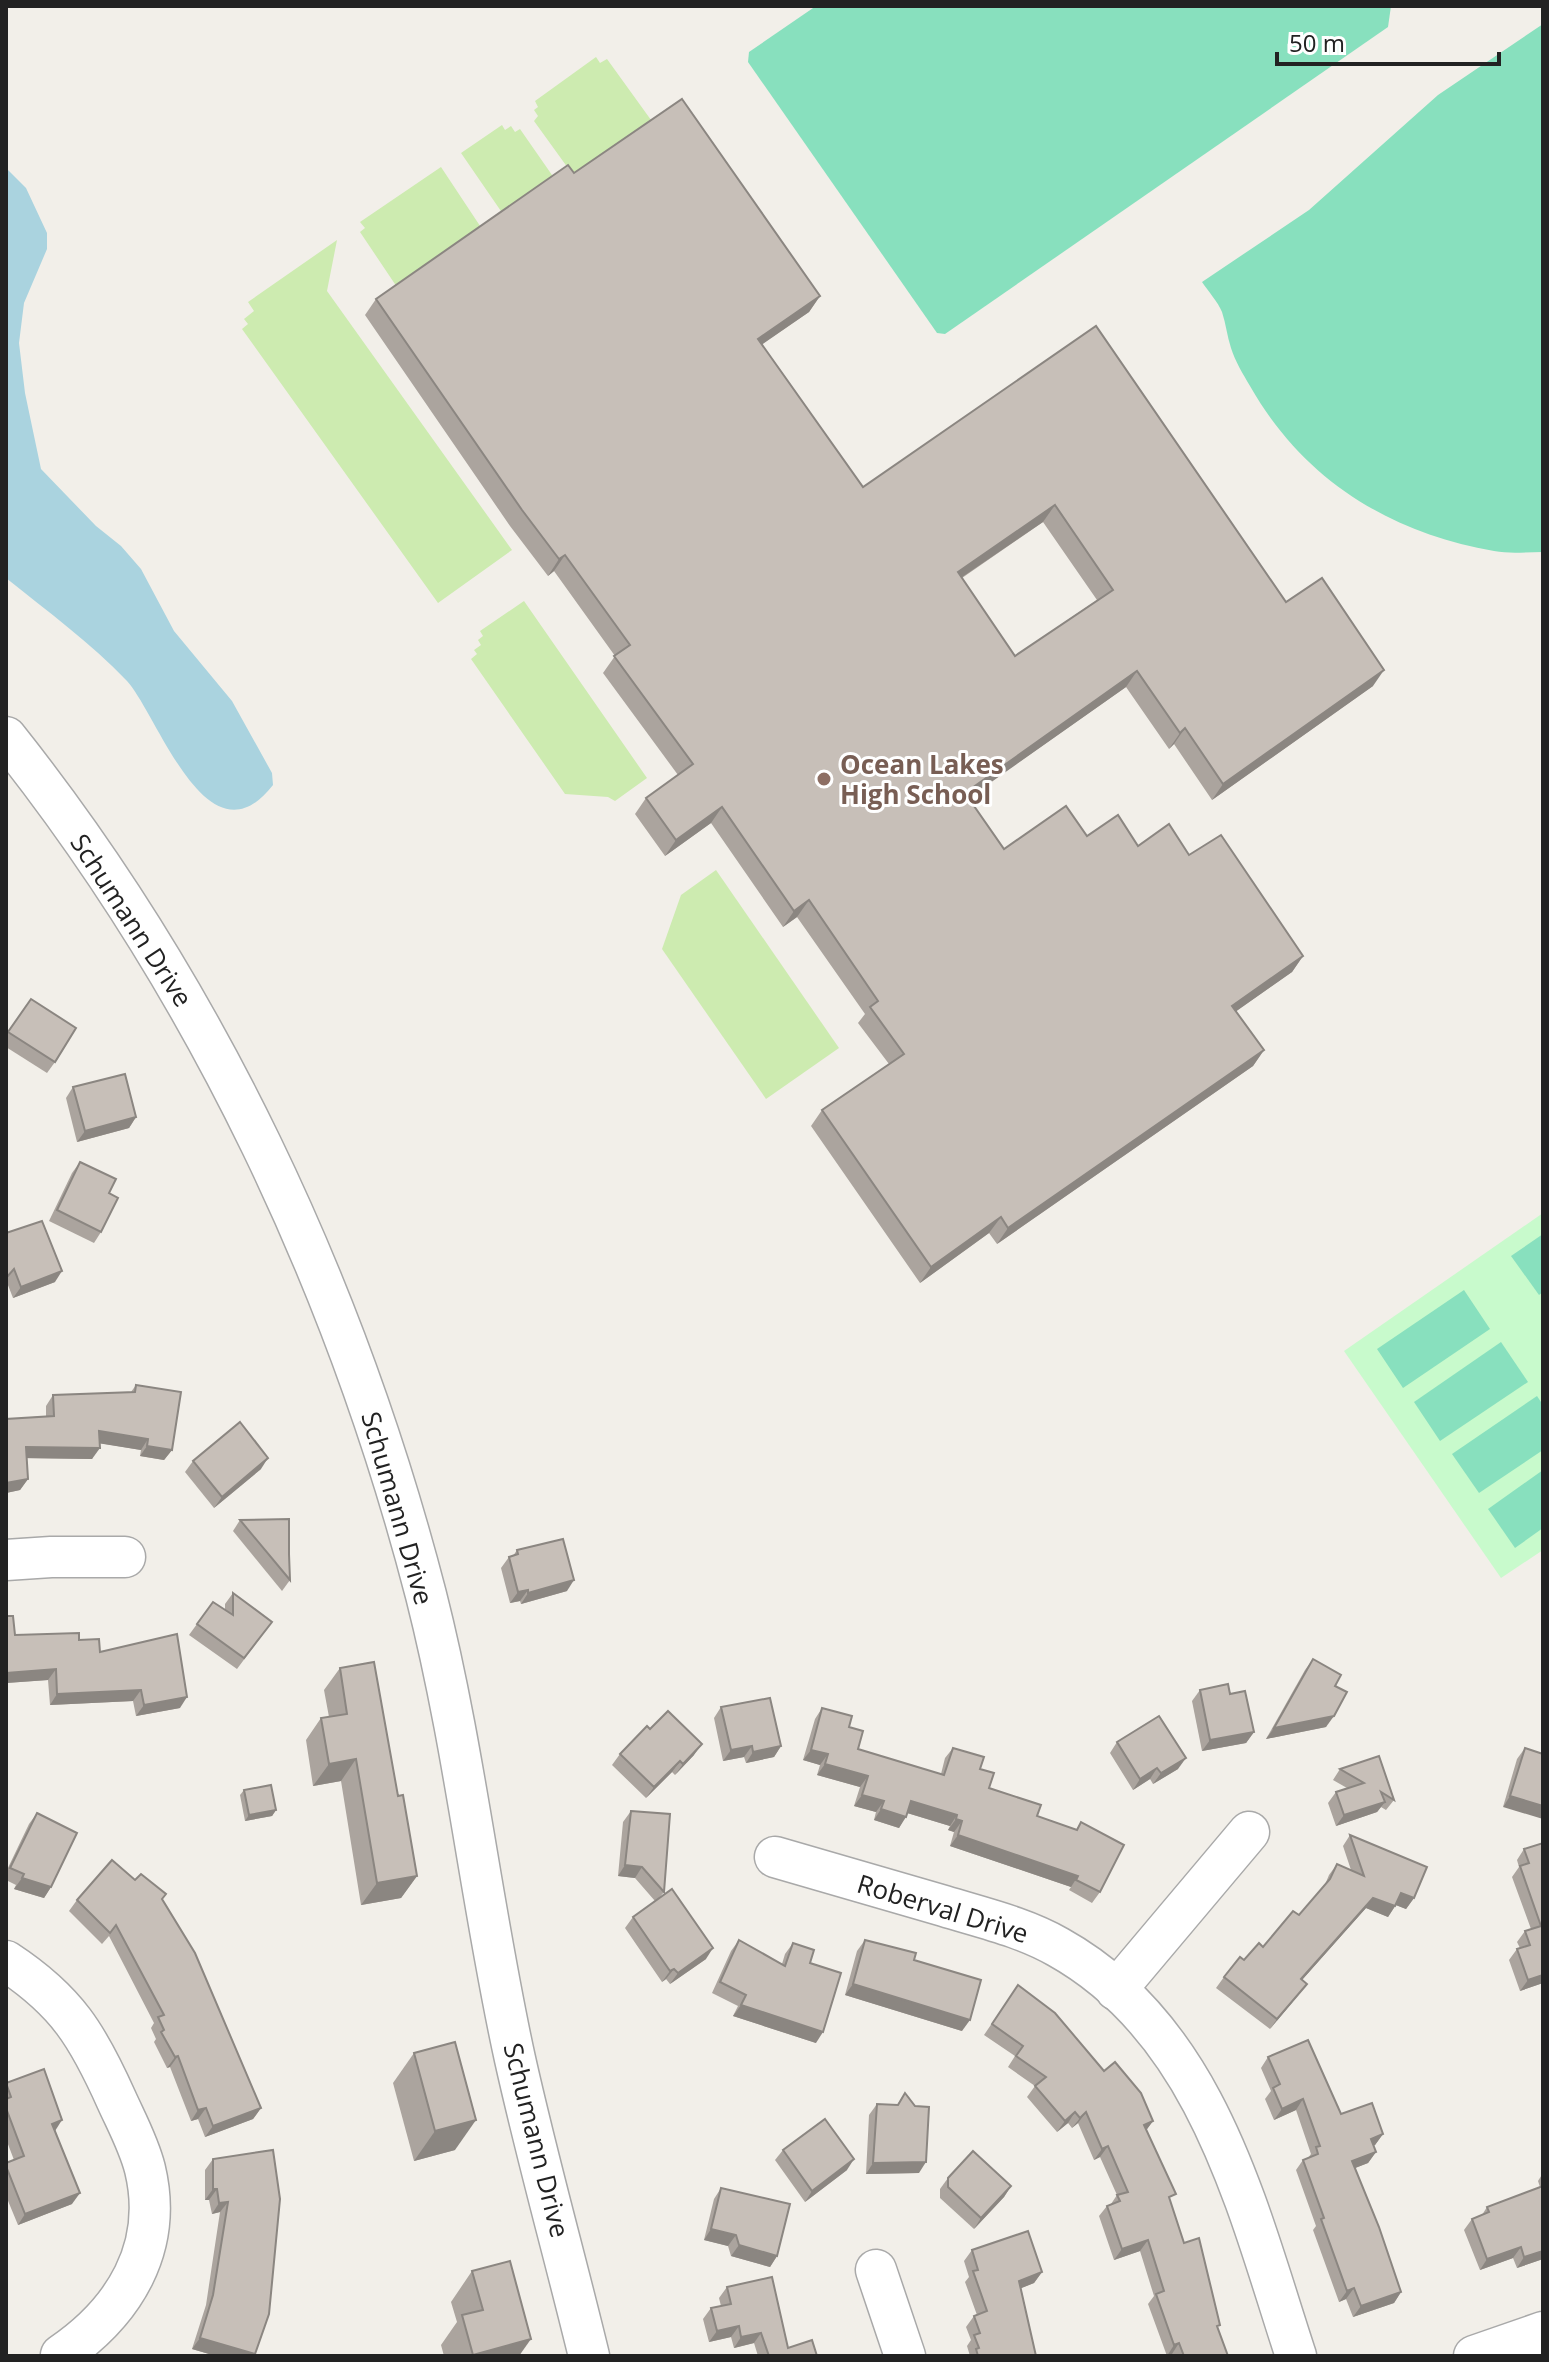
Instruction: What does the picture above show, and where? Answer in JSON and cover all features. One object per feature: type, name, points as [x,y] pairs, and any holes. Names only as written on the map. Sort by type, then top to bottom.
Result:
[{"type":"street","name":"Schumann Drive","points":[[6,737],[92,853],[171,976],[223,1068],[309,1247],[365,1395],[398,1495],[426,1596],[455,1725],[515,2058],[589,2356]]},
{"type":"street","points":[[6,1560],[125,1557]]},
{"type":"street","points":[[1116,1990],[1249,1832]]},
{"type":"street","name":"Roberval Drive","points":[[775,1857],[1019,1928],[1058,1946],[1116,1990],[1141,2015],[1183,2068],[1212,2116],[1230,2157],[1296,2356]]},
{"type":"street","points":[[6,1961],[34,1979],[73,2019],[95,2052],[138,2149],[149,2197],[147,2231],[141,2258],[128,2289],[89,2336],[61,2355]]},
{"type":"street","points":[[876,2270],[905,2356]]},
{"type":"street","points":[[1474,2356],[1543,2332]]},
{"type":"green space","points":[[816,6],[1391,6],[1388,27],[945,334],[937,333],[748,62],[749,52]]},
{"type":"green space","points":[[1543,24],[1543,552],[1506,552],[1456,543],[1419,531],[1352,497],[1323,474],[1271,419],[1250,386],[1233,353],[1222,312],[1202,282],[1309,210],[1438,95]]},
{"type":"green space","points":[[596,57],[600,63],[607,59],[664,138],[586,193],[534,121],[538,116],[534,110],[538,107],[535,101]]},
{"type":"green space","points":[[502,125],[505,130],[511,126],[515,132],[520,129],[568,198],[516,233],[461,153]]},
{"type":"green space","points":[[441,167],[490,241],[409,305],[360,232],[365,228],[360,222]]},
{"type":"green space","points":[[337,240],[327,291],[512,550],[438,603],[242,329],[248,324],[244,319],[254,311],[248,302]]},
{"type":"green space","points":[[524,601],[647,778],[615,801],[608,797],[565,794],[471,659],[477,654],[474,650],[481,645],[478,640],[483,636],[480,631]]},
{"type":"green space","points":[[716,870],[839,1048],[766,1099],[662,949],[681,895]]},
{"type":"green space","points":[[1543,1213],[1543,1550],[1501,1578],[1344,1351]]},
{"type":"green space","points":[[1543,1234],[1543,1292],[1539,1295],[1511,1256]]},
{"type":"green space","points":[[1464,1290],[1490,1329],[1403,1388],[1377,1349]]},
{"type":"green space","points":[[1501,1342],[1528,1382],[1440,1441],[1414,1402]]},
{"type":"green space","points":[[1537,1396],[1543,1405],[1543,1450],[1479,1493],[1452,1454]]},
{"type":"green space","points":[[1543,1470],[1543,1528],[1515,1548],[1488,1509]]},
{"type":"water","points":[[6,168],[26,188],[47,233],[47,249],[24,303],[19,343],[25,393],[41,469],[141,569],[174,631],[232,701],[272,773],[273,785],[249,806],[227,809],[206,798],[187,777],[127,681],[84,640],[6,578]]},
{"type":"building","points":[[682,99],[820,296],[758,339],[863,487],[1096,326],[1286,602],[1322,578],[1384,670],[1223,784],[1185,728],[1180,733],[1137,671],[965,793],[1004,849],[1066,806],[1087,836],[1118,815],[1138,846],[1169,824],[1189,855],[1221,835],[1303,956],[1232,1006],[1264,1050],[1008,1228],[1001,1217],[931,1267],[822,1110],[904,1054],[870,1007],[878,1001],[809,900],[794,911],[722,807],[676,840],[646,798],[693,764],[614,656],[630,645],[565,555],[559,559],[522,510],[376,299],[568,165],[574,173]],"holes":[[[1055,505],[1113,590],[1015,656],[958,572]]]},
{"type":"building","points":[[31,999],[76,1028],[55,1062],[8,1032]]},
{"type":"building","points":[[125,1074],[136,1117],[85,1131],[73,1087]]},
{"type":"building","points":[[80,1162],[116,1179],[109,1193],[118,1198],[101,1232],[57,1210]]},
{"type":"building","points":[[42,1221],[62,1271],[21,1287],[14,1269],[6,1278],[6,1233]]},
{"type":"building","points":[[136,1385],[181,1392],[172,1450],[147,1446],[148,1439],[99,1431],[100,1448],[26,1447],[28,1479],[6,1483],[6,1419],[54,1416],[53,1395],[135,1392]]},
{"type":"building","points":[[240,1422],[268,1458],[222,1497],[193,1461]]},
{"type":"building","points":[[289,1519],[289,1554],[290,1580],[240,1520]]},
{"type":"building","points":[[563,1539],[574,1580],[528,1593],[528,1590],[518,1592],[509,1557],[518,1554],[517,1550]]},
{"type":"building","points":[[233,1593],[272,1622],[244,1658],[197,1624],[213,1602],[233,1615]]},
{"type":"building","points":[[6,1616],[13,1616],[15,1635],[79,1633],[79,1640],[99,1639],[100,1652],[177,1634],[187,1697],[144,1705],[141,1690],[57,1694],[56,1669],[6,1673]]},
{"type":"building","points":[[1313,1659],[1341,1675],[1335,1686],[1347,1692],[1334,1716],[1274,1728]]},
{"type":"building","points":[[374,1662],[398,1796],[403,1795],[417,1876],[377,1883],[356,1759],[329,1764],[321,1718],[347,1714],[340,1668]]},
{"type":"building","points":[[1228,1684],[1230,1694],[1245,1691],[1254,1732],[1210,1740],[1200,1690]]},
{"type":"building","points":[[770,1698],[781,1746],[753,1752],[752,1746],[731,1750],[721,1707]]},
{"type":"building","points":[[822,1708],[852,1716],[849,1727],[863,1731],[858,1749],[944,1775],[953,1748],[984,1757],[980,1769],[994,1773],[989,1788],[1041,1805],[1037,1816],[1077,1830],[1081,1822],[1124,1845],[1100,1892],[1076,1880],[1078,1876],[958,1835],[962,1821],[956,1819],[957,1815],[911,1801],[906,1817],[881,1809],[884,1801],[862,1795],[868,1776],[825,1764],[828,1754],[811,1750]]},
{"type":"building","points":[[668,1711],[702,1744],[654,1787],[620,1754],[647,1726],[650,1729]]},
{"type":"building","points":[[1159,1716],[1186,1758],[1161,1773],[1157,1768],[1140,1779],[1117,1742]]},
{"type":"building","points":[[1525,1748],[1543,1754],[1543,1806],[1510,1796]]},
{"type":"building","points":[[1379,1756],[1394,1800],[1381,1792],[1385,1802],[1344,1815],[1336,1792],[1364,1783],[1340,1769]]},
{"type":"building","points":[[271,1785],[276,1810],[249,1815],[244,1790]]},
{"type":"building","points":[[631,1811],[670,1814],[664,1892],[642,1867],[625,1865]]},
{"type":"building","points":[[37,1813],[77,1833],[51,1887],[22,1878],[24,1874],[10,1868]]},
{"type":"building","points":[[1350,1835],[1427,1867],[1414,1898],[1401,1893],[1395,1906],[1373,1898],[1301,1979],[1307,1984],[1277,2019],[1224,1977],[1240,1957],[1244,1960],[1259,1943],[1263,1947],[1293,1911],[1299,1915],[1330,1879],[1337,1864],[1364,1876]]},
{"type":"building","points":[[1543,1843],[1543,1975],[1528,1980],[1517,1949],[1530,1945],[1525,1931],[1541,1926],[1520,1866],[1529,1863],[1524,1849]]},
{"type":"building","points":[[112,1860],[135,1880],[141,1874],[166,1894],[162,1899],[195,1953],[261,2108],[213,2126],[206,2108],[198,2110],[178,2056],[175,2057],[161,2032],[164,2030],[158,2017],[164,2015],[116,1925],[110,1933],[77,1900]]},
{"type":"building","points":[[672,1889],[713,1948],[678,1973],[674,1969],[670,1971],[633,1917]]},
{"type":"building","points":[[739,1940],[785,1966],[793,1943],[814,1950],[810,1963],[841,1973],[823,2032],[741,2005],[746,1995],[720,1982]]},
{"type":"building","points":[[865,1940],[916,1953],[914,1960],[981,1980],[970,2020],[853,1984]]},
{"type":"building","points":[[1018,1985],[1055,2013],[1104,2071],[1115,2062],[1141,2093],[1153,2121],[1144,2125],[1176,2194],[1169,2197],[1184,2243],[1199,2238],[1220,2325],[1217,2326],[1228,2356],[1184,2356],[1179,2343],[1174,2345],[1156,2294],[1164,2291],[1148,2240],[1122,2249],[1107,2206],[1120,2201],[1117,2195],[1128,2192],[1108,2146],[1102,2149],[1086,2112],[1080,2118],[1075,2112],[1065,2121],[1035,2086],[1046,2077],[1016,2056],[1023,2046],[992,2024]]},
{"type":"building","points":[[1308,2040],[1341,2114],[1372,2103],[1383,2134],[1371,2139],[1376,2152],[1352,2161],[1401,2292],[1361,2306],[1354,2288],[1347,2291],[1303,2160],[1318,2154],[1316,2147],[1320,2146],[1303,2099],[1282,2109],[1273,2088],[1280,2084],[1268,2057]]},
{"type":"building","points":[[455,2042],[476,2120],[435,2131],[414,2053]]},
{"type":"building","points":[[44,2069],[62,2120],[52,2124],[80,2193],[25,2214],[6,2166],[6,2163],[24,2156],[6,2108],[6,2099],[11,2097],[6,2083]]},
{"type":"building","points":[[905,2093],[915,2106],[929,2107],[926,2162],[873,2163],[877,2104],[898,2105]]},
{"type":"building","points":[[825,2119],[854,2159],[812,2191],[783,2150]]},
{"type":"building","points":[[273,2150],[280,2199],[269,2314],[255,2354],[200,2338],[213,2295],[228,2202],[219,2203],[217,2189],[213,2189],[213,2159]]},
{"type":"building","points":[[973,2151],[1011,2186],[981,2218],[948,2187],[948,2178]]},
{"type":"building","points":[[1543,2186],[1543,2251],[1524,2257],[1521,2247],[1487,2259],[1472,2219],[1489,2212],[1487,2207]]},
{"type":"building","points":[[721,2188],[790,2204],[777,2256],[739,2245],[736,2235],[711,2229]]},
{"type":"building","points":[[1028,2231],[1042,2272],[1019,2281],[1036,2356],[978,2356],[976,2349],[979,2348],[974,2335],[980,2333],[974,2316],[987,2311],[973,2271],[978,2270],[972,2250]]},
{"type":"building","points":[[510,2261],[531,2339],[473,2355],[462,2315],[483,2310],[472,2271]]},
{"type":"building","points":[[772,2277],[788,2348],[812,2340],[817,2356],[769,2356],[761,2333],[741,2337],[739,2326],[717,2331],[711,2308],[731,2304],[727,2287]]},
{"type":"place","name":"Ocean Lakes High School","points":[[824,779]]}]
